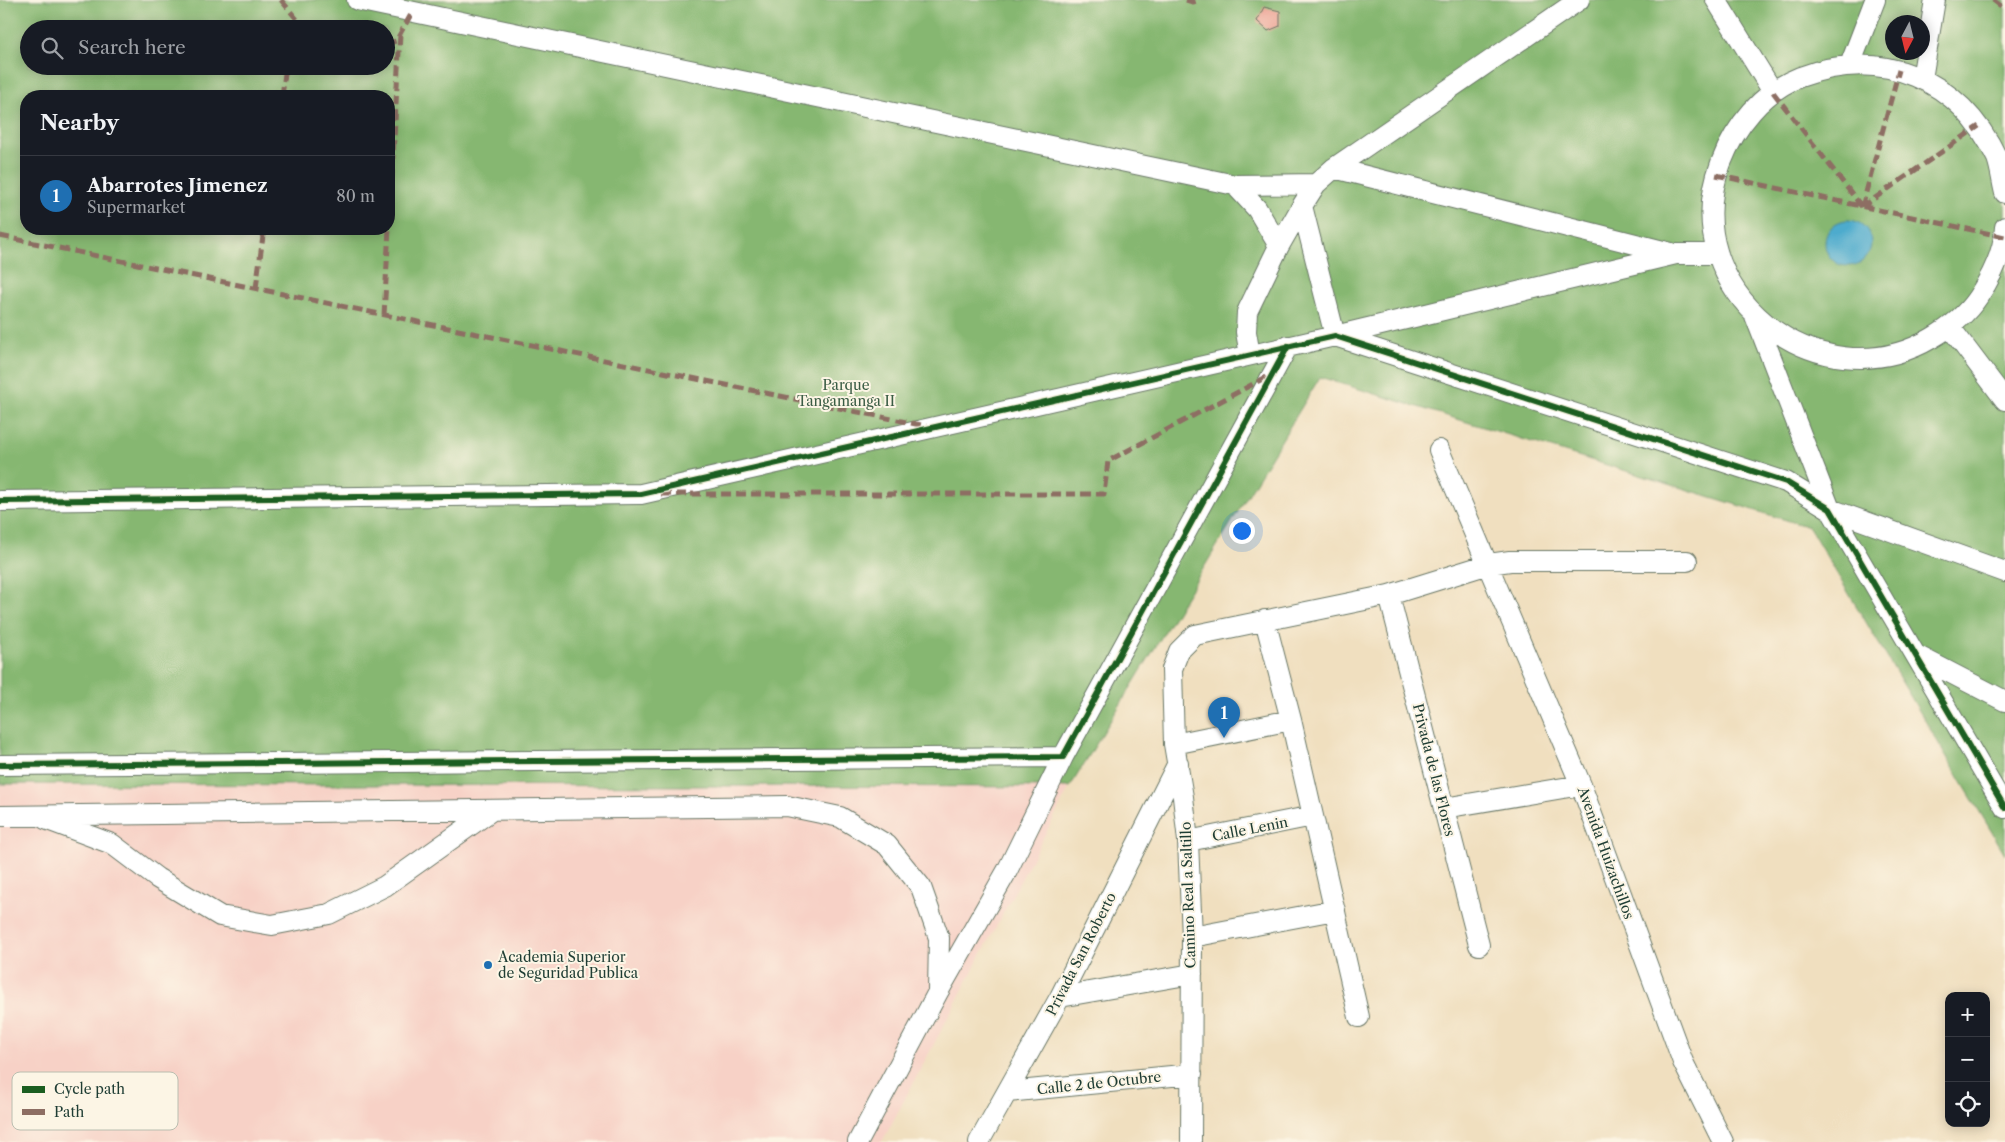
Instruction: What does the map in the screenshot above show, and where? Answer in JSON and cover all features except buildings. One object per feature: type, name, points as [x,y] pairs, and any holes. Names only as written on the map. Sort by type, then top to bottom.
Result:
[{"type":"street","points":[[358,0],[1235,185],[1316,184]]},
{"type":"street","points":[[1250,355],[1246,332],[1247,312],[1279,246],[1316,184],[1334,168],[1579,0]]},
{"type":"street","points":[[1716,0],[1773,92]]},
{"type":"street","points":[[1850,65],[1875,0]]},
{"type":"street","points":[[1922,79],[1935,0]]},
{"type":"street","points":[[2005,193],[1998,160],[1979,126],[1963,107],[1950,96],[1922,79],[1899,70],[1874,65],[1850,65],[1814,72],[1797,78],[1773,92],[1748,115],[1728,143],[1716,175],[1712,202],[1712,228],[1718,254],[1732,286],[1754,315],[1782,337],[1815,351],[1850,358],[1885,356],[1919,346],[1950,327],[1972,307],[1993,274],[2004,237],[2005,227]]},
{"type":"street","points":[[1334,168],[1676,254]]},
{"type":"street","points":[[1235,185],[1257,209],[1279,246]]},
{"type":"street","points":[[1302,206],[1335,336]]},
{"type":"street","points":[[0,502],[641,494],[1335,336],[1676,254],[1718,254]]},
{"type":"street","points":[[1754,315],[1830,509],[2005,808]]},
{"type":"street","points":[[1950,327],[2005,400]]},
{"type":"street","points":[[1335,336],[1786,482],[1830,509],[2005,572]]},
{"type":"street","points":[[858,1142],[938,992],[1007,871],[1063,757],[1288,346]]},
{"type":"street","name":"Avenida Huizachillos","points":[[1439,450],[1489,564],[1581,786],[1683,1062],[1723,1142]]},
{"type":"street","points":[[1359,1018],[1291,720],[1265,620],[1390,595],[1489,564],[1510,561],[1687,561]]},
{"type":"street","name":"Privada de las Flores","points":[[1390,595],[1479,945]]},
{"type":"street","name":"Camino Real a Saltillo","points":[[1190,1142],[1192,937],[1188,841],[1176,753],[1172,669],[1179,651],[1195,635],[1265,620]]},
{"type":"street","points":[[1916,655],[2005,700]]},
{"type":"street","points":[[1176,753],[1291,720]]},
{"type":"street","name":"Privada San Roberto","points":[[979,1142],[1060,997],[1176,753]]},
{"type":"street","points":[[0,765],[1063,757]]},
{"type":"street","points":[[1444,808],[1581,786]]},
{"type":"street","points":[[0,816],[787,806],[840,817],[886,845],[921,887],[938,938],[938,992]]},
{"type":"street","points":[[35,816],[112,844],[157,878],[220,916],[272,924],[329,914],[385,886],[492,810]]},
{"type":"street","name":"Calle Lenin","points":[[1188,841],[1313,816]]},
{"type":"street","points":[[1192,937],[1335,910]]},
{"type":"street","points":[[1060,997],[1192,974]]},
{"type":"street","name":"Calle 2 de Octubre","points":[[1007,1092],[1192,1074]]},
{"type":"shaded area","name":"Academia Superior de Seguridad Publica","points":[[0,784],[1070,787],[882,1142],[0,1142]]},
{"type":"green space","name":"Parque Tangamanga II","points":[[0,0],[2005,0],[2005,854],[1809,527],[1320,377],[1070,787],[0,784]]},
{"type":"water","points":[[1853,220],[1865,226],[1870,234],[1870,252],[1865,260],[1857,265],[1843,266],[1831,260],[1826,252],[1825,238],[1831,226],[1839,221]]},
{"type":"marked path","points":[[281,0],[298,20]]},
{"type":"marked path","points":[[1186,0],[1193,2],[1200,0]]},
{"type":"marked path","points":[[1993,0],[2005,9]]},
{"type":"marked path","points":[[395,41],[413,11]]},
{"type":"marked path","points":[[395,121],[400,34]]},
{"type":"marked path","points":[[1862,207],[1899,70]]},
{"type":"marked path","points":[[283,90],[285,75]]},
{"type":"marked path","points":[[1773,92],[1862,207]]},
{"type":"marked path","points":[[1862,207],[1979,126]]},
{"type":"marked path","points":[[1716,175],[2005,237]]},
{"type":"marked path","points":[[256,288],[263,235]]},
{"type":"marked path","points":[[384,315],[389,235]]},
{"type":"marked path","points":[[0,236],[926,426]]},
{"type":"marked path","points":[[661,494],[1104,494],[1108,461],[1270,375]]},
{"type":"cycle path","points":[[0,501],[641,494],[1335,336],[1786,482],[1830,509],[2005,808]]},
{"type":"cycle path","points":[[0,765],[1063,757],[1288,346]]},
{"type":"place","name":"Abarrotes Jimenez","points":[[1224,738]]},
{"type":"place","name":"Academia Superior de Seguridad Publica","points":[[488,965]]}]
